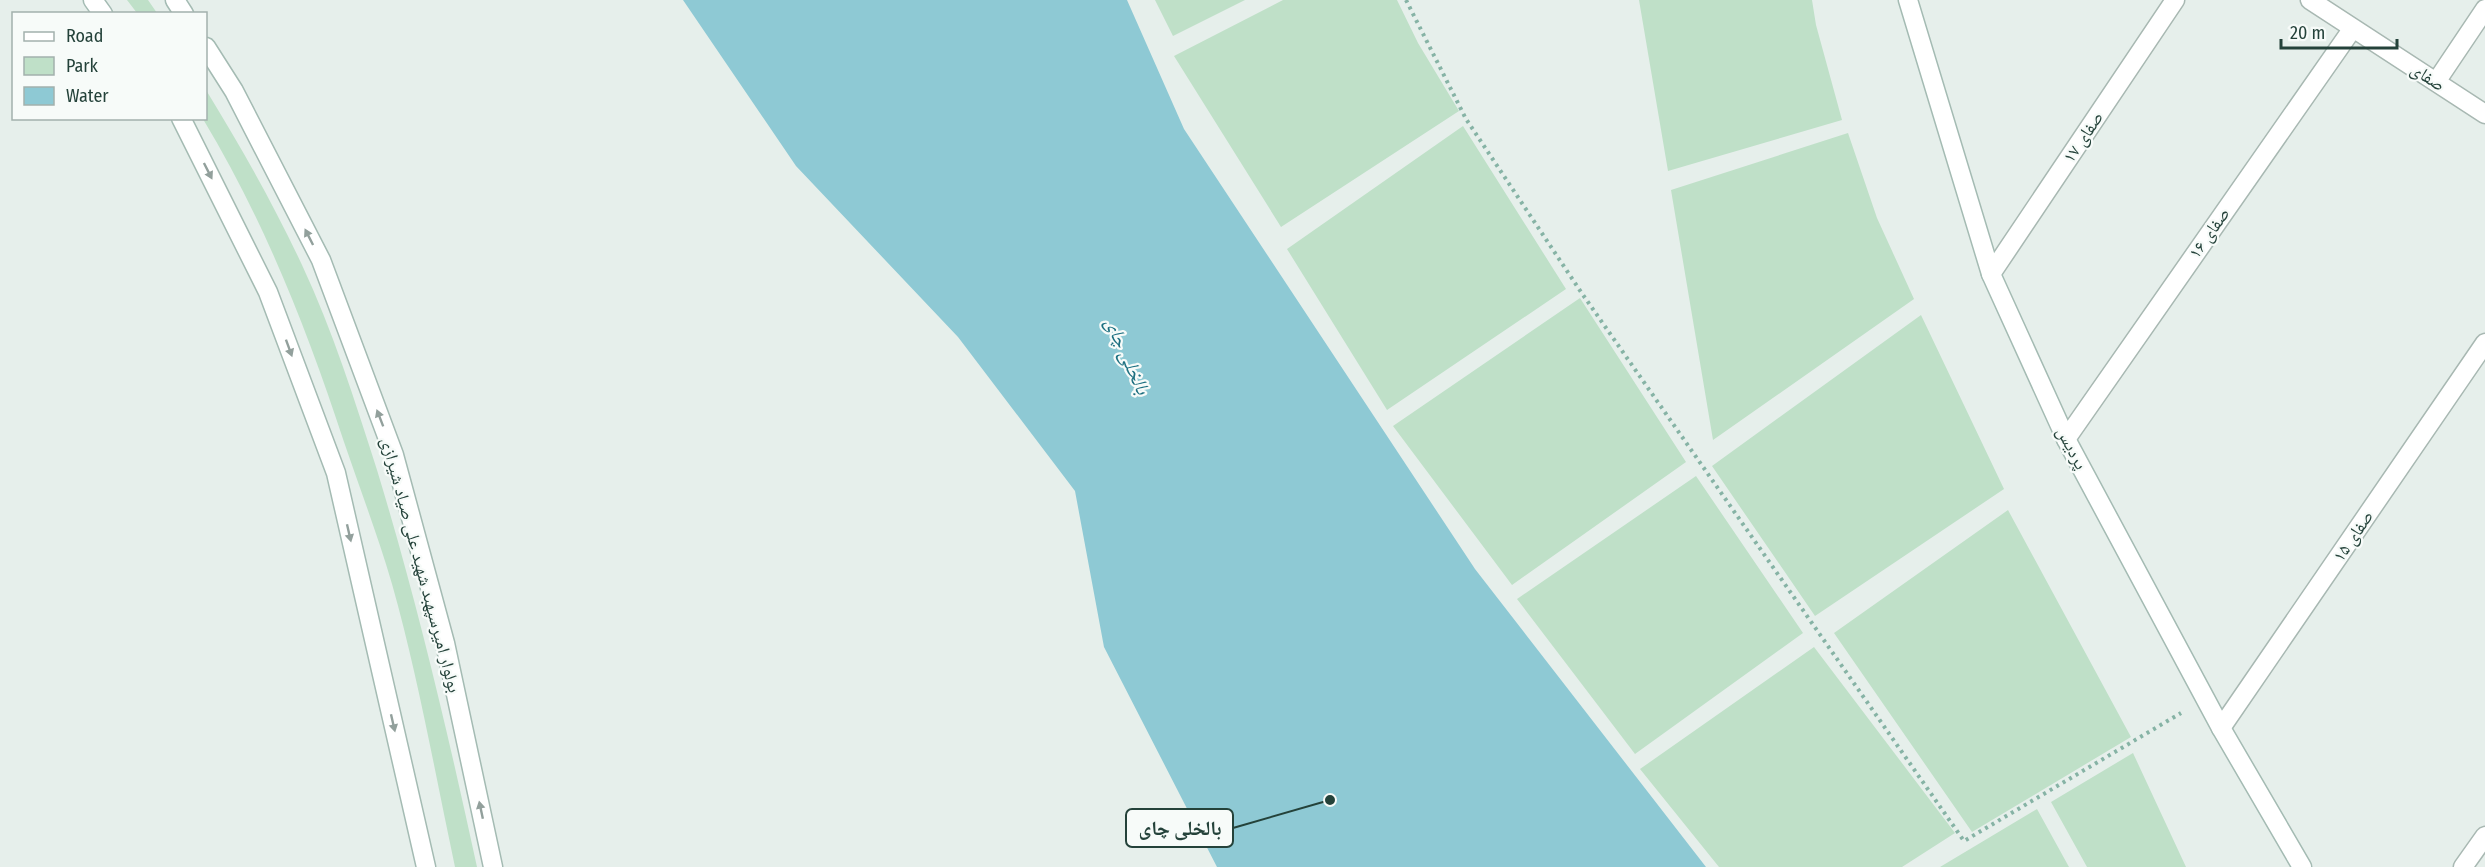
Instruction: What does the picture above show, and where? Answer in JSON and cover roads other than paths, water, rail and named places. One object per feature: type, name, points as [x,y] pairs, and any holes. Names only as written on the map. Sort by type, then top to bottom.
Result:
[{"type":"street","name":"پردیس","points":[[1908,0],[1991,274],[2066,439],[2205,699],[2302,867]]},
{"type":"street","name":"صفای ۱۷","points":[[1991,274],[2175,0]]},
{"type":"street","name":"صفای","points":[[2310,0],[2485,114]]},
{"type":"street","points":[[2436,82],[2485,9]]},
{"type":"street","name":"صفای ۱۶","points":[[2066,439],[2353,28]]},
{"type":"street","name":"بولوار امیرسپهبد شهید علی صیاد شیرازی","points":[[207,49],[234,91],[321,261],[394,455],[445,643],[494,867]]},
{"type":"street","points":[[182,120],[268,292],[336,474],[426,867]]},
{"type":"street","name":"صفای ۱۵","points":[[2221,728],[2485,343]]},
{"type":"street","points":[[2463,867],[2485,836]]},
{"type":"water","points":[[683,0],[1127,0],[1184,129],[1475,569],[1706,867],[1217,867],[1104,647],[1075,491],[958,337],[796,166]]},
{"type":"place","name":"بالخلی چای","points":[[1330,800]]}]
